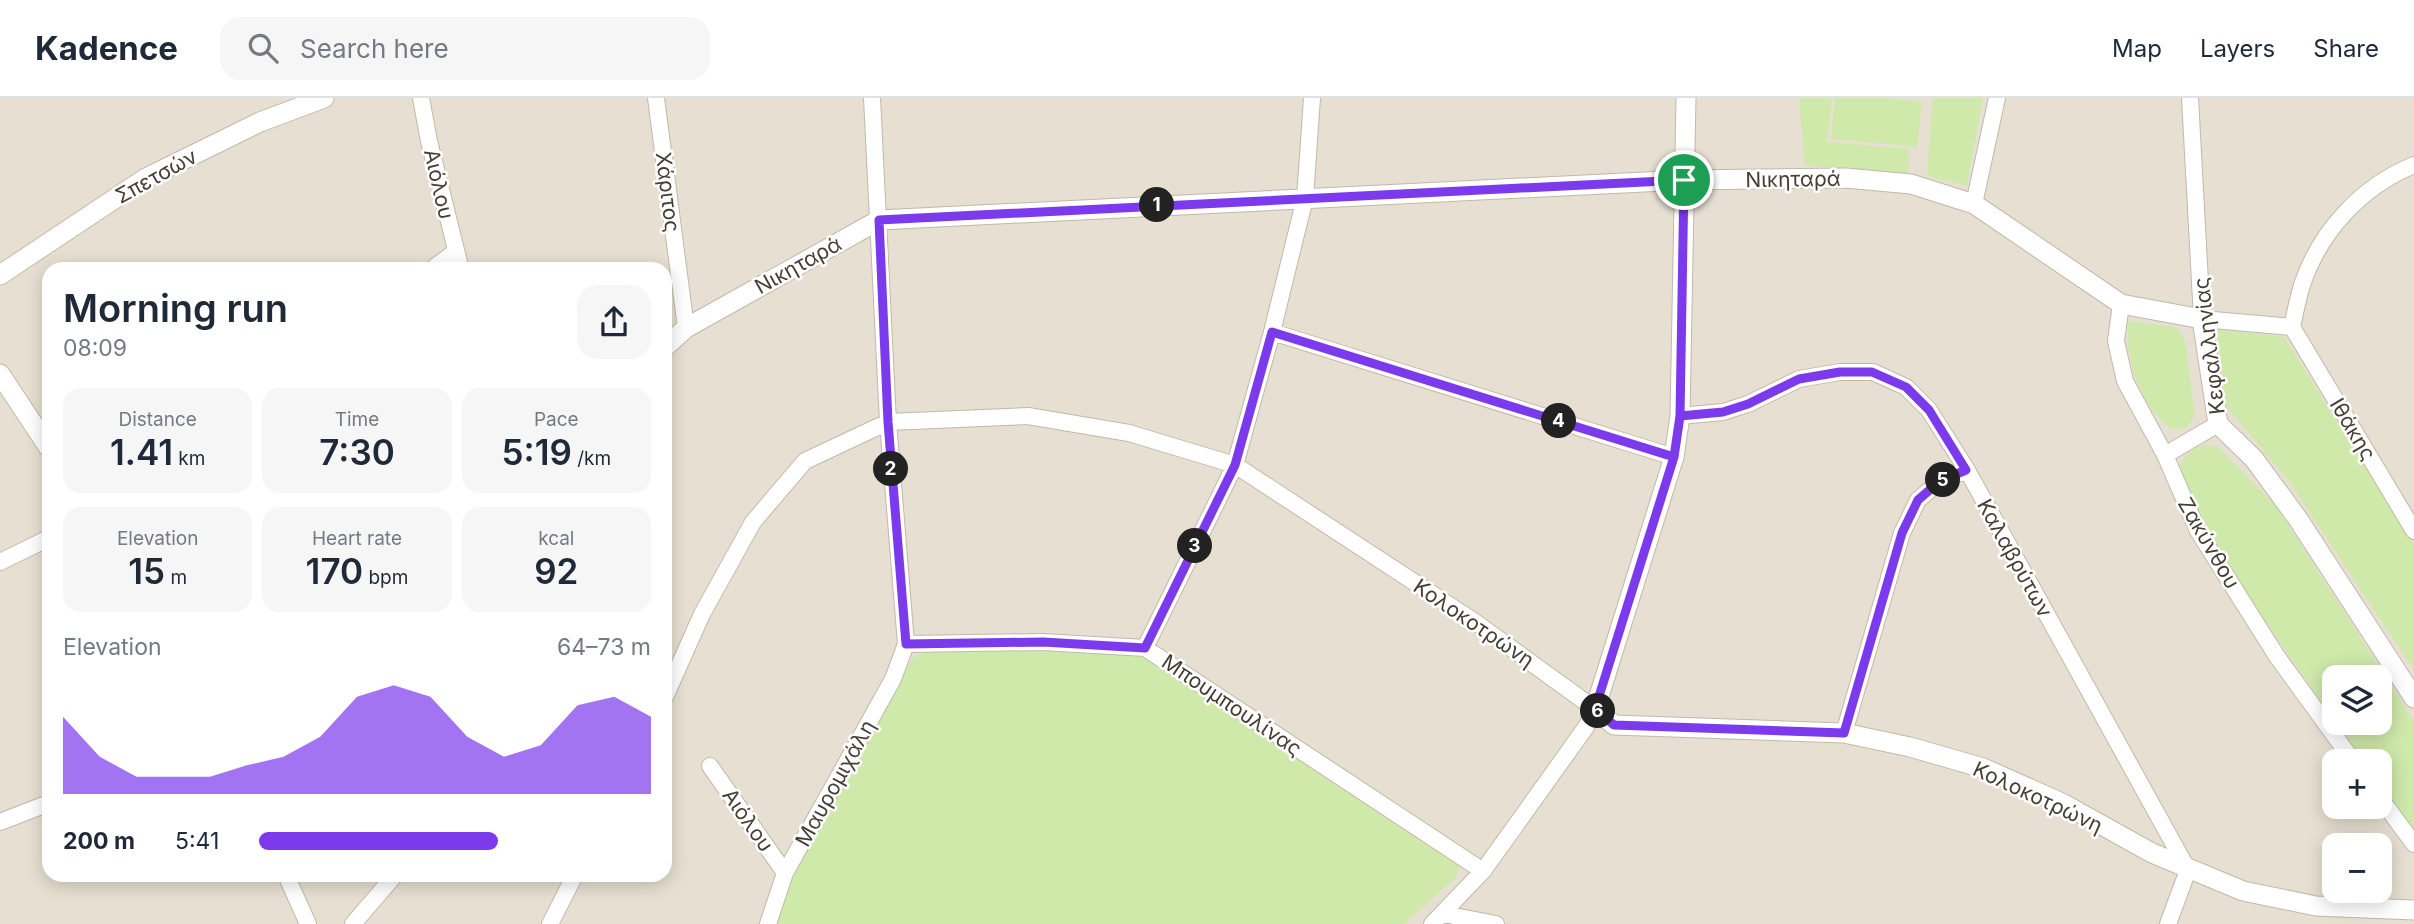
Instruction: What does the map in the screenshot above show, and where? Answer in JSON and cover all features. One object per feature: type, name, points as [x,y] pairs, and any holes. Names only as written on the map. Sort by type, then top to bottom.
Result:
[{"type":"street","name":"Σπετσών","points":[[0,275],[146,178],[260,122],[324,98]]},
{"type":"street","name":"Αιόλου","points":[[421,98],[458,262]]},
{"type":"street","name":"Χάριτος","points":[[656,98],[686,328]]},
{"type":"street","points":[[872,98],[888,422],[906,644]]},
{"type":"street","points":[[1145,648],[1235,465],[1305,198],[1312,98]]},
{"type":"street","points":[[1438,919],[1483,871],[1586,727],[1595,709],[1674,457],[1680,416],[1686,98]]},
{"type":"street","points":[[1974,204],[1997,98]]},
{"type":"street","name":"Κεφαλληνίας","points":[[2190,98],[2202,319],[2218,424],[2254,459],[2298,519],[2414,698]]},
{"type":"street","points":[[2292,327],[2302,284],[2320,244],[2353,203],[2392,174],[2414,165]]},
{"type":"street","name":"Νικηταρά","points":[[672,341],[686,328],[879,220],[1684,180],[1846,178],[1911,184],[1974,204],[2121,304],[2202,319],[2292,327]]},
{"type":"street","points":[[442,262],[455,252]]},
{"type":"street","name":"Ζακύνθου","points":[[2121,304],[2116,341],[2124,381],[2165,455],[2198,531],[2276,655],[2344,749]]},
{"type":"street","name":"Ιθάκης","points":[[2292,327],[2414,531]]},
{"type":"street","points":[[1272,332],[1674,457]]},
{"type":"street","name":"Καλαβρύτων","points":[[1680,416],[1723,412],[1748,404],[1799,379],[1840,372],[1872,372],[1906,387],[1929,410],[1966,470],[2188,870]]},
{"type":"street","points":[[0,374],[42,437]]},
{"type":"street","name":"Κολοκοτρώνη","points":[[672,681],[702,614],[753,522],[805,461],[888,422],[1028,416],[1129,433],[1235,465],[1475,622],[1614,725],[1844,733],[1910,747],[1983,768],[2062,803],[2151,853],[2243,891],[2316,906],[2414,910]]},
{"type":"street","points":[[2165,455],[2218,424]]},
{"type":"street","points":[[1844,733],[1902,533],[1918,500],[1940,481],[1966,470]]},
{"type":"street","points":[[0,562],[42,541]]},
{"type":"street","name":"Μπουμπουλίνας","points":[[906,644],[1043,642],[1145,648],[1483,871]]},
{"type":"street","name":"Μαυρομιχάλη","points":[[768,924],[785,873],[893,679],[906,644]]},
{"type":"street","name":"Αιόλου","points":[[710,766],[785,873]]},
{"type":"street","points":[[0,822],[42,806]]},
{"type":"street","points":[[2392,814],[2414,844]]},
{"type":"street","points":[[2168,924],[2188,870]]},
{"type":"street","points":[[289,882],[308,924]]},
{"type":"street","points":[[353,924],[389,882]]},
{"type":"street","points":[[550,924],[571,882]]},
{"type":"street","points":[[1438,919],[1496,924]]},
{"type":"shaded area","points":[[0,98],[2414,98],[2414,924],[0,924]]},
{"type":"green space","points":[[1799,98],[1832,98],[1827,142],[1909,149],[1908,174],[1805,165]]},
{"type":"green space","points":[[1835,98],[1886,98],[1922,102],[1917,147],[1831,139]]},
{"type":"green space","points":[[1933,98],[1983,98],[1967,186],[1927,176]]},
{"type":"green space","points":[[2129,321],[2176,327],[2185,341],[2195,416],[2186,428],[2171,429],[2160,419],[2143,394],[2136,380],[2129,350]]},
{"type":"green space","points":[[2217,329],[2284,337],[2414,544],[2414,670],[2289,481],[2226,406]]},
{"type":"green space","points":[[2202,445],[2218,447],[2276,506],[2378,665],[2322,665],[2322,703],[2250,599],[2178,476],[2180,465],[2192,451]]},
{"type":"green space","points":[[940,648],[1141,655],[1459,866],[1457,876],[1404,924],[775,924],[790,877],[914,656]]},
{"type":"green space","points":[[2392,687],[2414,721],[2414,828],[2410,828],[2392,803],[2392,749],[2354,749],[2345,735],[2392,735]]},
{"type":"route","points":[[1684,180],[879,220],[888,422],[906,644],[1043,642],[1145,648],[1235,465],[1272,332],[1674,457],[1680,416],[1723,412],[1748,404],[1799,379],[1840,372],[1872,372],[1906,387],[1929,410],[1966,470],[1940,481],[1918,500],[1902,533],[1844,733],[1614,725],[1595,709],[1674,457],[1680,416],[1684,180]]}]
